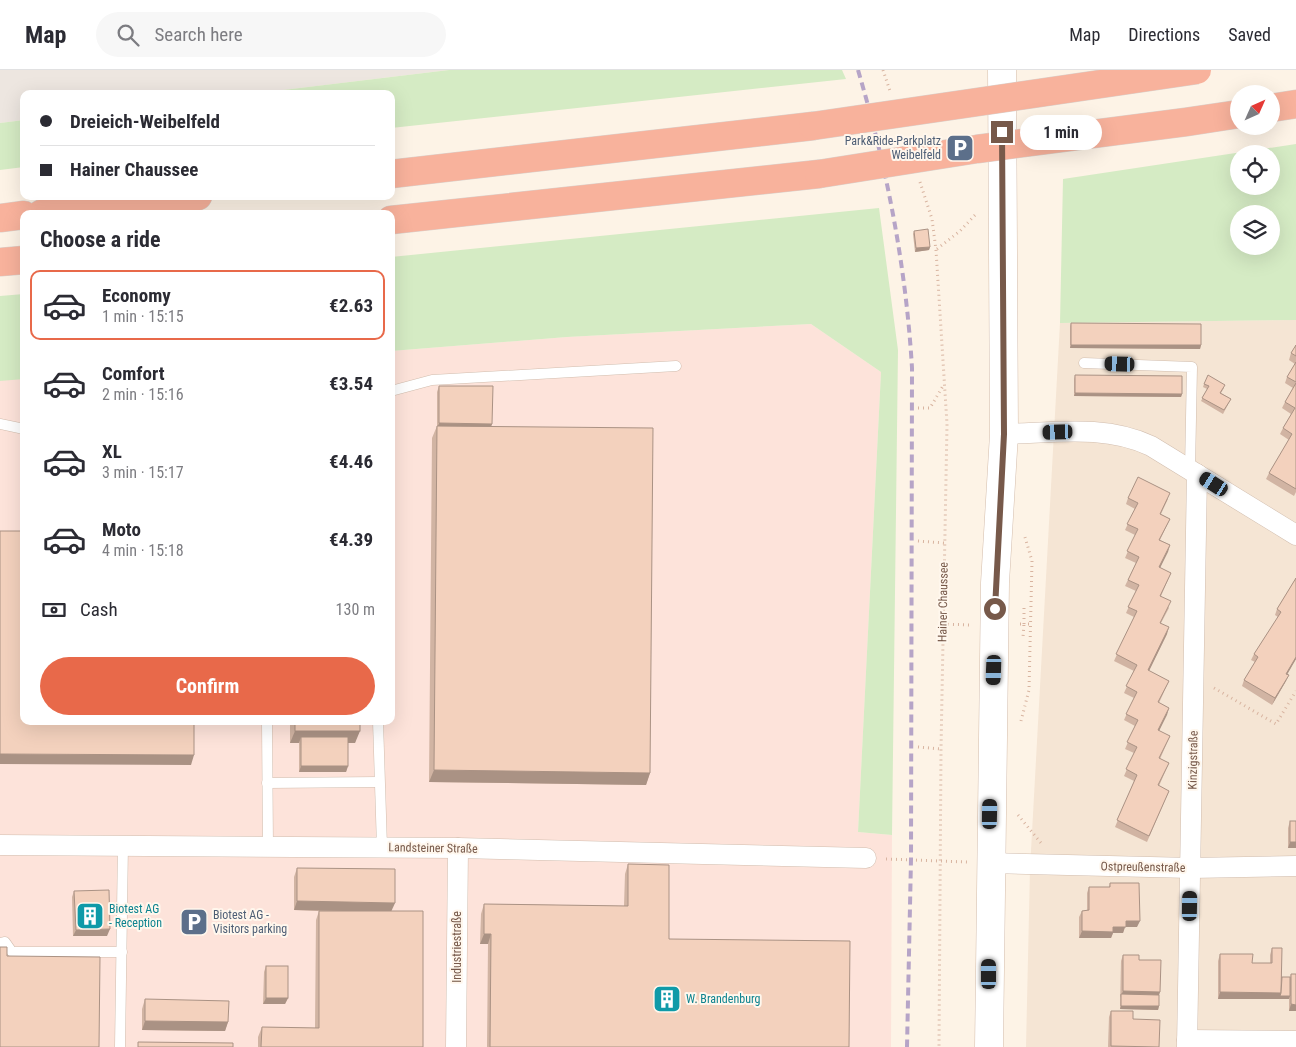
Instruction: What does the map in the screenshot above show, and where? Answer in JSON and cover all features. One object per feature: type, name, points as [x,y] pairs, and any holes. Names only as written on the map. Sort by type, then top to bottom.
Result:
[{"type":"highway","points":[[395,174],[813,126],[1197,70]]},
{"type":"highway","points":[[1280,107],[1296,104]]},
{"type":"highway","points":[[395,220],[819,174],[977,149],[1230,115]]},
{"type":"highway","points":[[76,210],[163,200]]},
{"type":"highway","points":[[0,218],[20,216]]},
{"type":"highway","points":[[0,262],[20,260]]},
{"type":"street","points":[[989,1047],[995,583],[1004,434],[1002,70]]},
{"type":"street","points":[[1004,434],[1091,431],[1114,433],[1136,439],[1193,471],[1296,535]]},
{"type":"street","name":"Kinzigstraße","points":[[1187,1044],[1194,676],[1193,471]]},
{"type":"street","name":"Landsteiner Straße","points":[[0,845],[123,844],[268,848],[458,848],[866,858]]},
{"type":"street","name":"Industriestraße","points":[[456,1047],[458,848]]},
{"type":"street","name":"Ostpreußenstraße","points":[[990,863],[1191,868],[1296,866]]},
{"type":"street","points":[[1187,1044],[1296,1041]]},
{"type":"lane","points":[[1084,363],[1192,367],[1193,471]]},
{"type":"lane","points":[[395,390],[432,380],[676,366]]},
{"type":"lane","points":[[0,424],[20,428]]},
{"type":"lane","points":[[267,725],[268,848]]},
{"type":"lane","points":[[378,725],[382,847]]},
{"type":"lane","points":[[267,783],[379,782]]},
{"type":"lane","points":[[120,1047],[123,844]]},
{"type":"lane","points":[[0,942],[5,942],[12,952],[122,952]]},
{"type":"path","points":[[936,250],[960,231],[1002,186]]},
{"type":"path","name":"Hainer Chaussee","points":[[932,219],[936,250],[943,385],[947,424],[941,749],[939,1047]]},
{"type":"path","points":[[918,408],[930,408],[943,385]]},
{"type":"path","points":[[918,540],[944,543]]},
{"type":"path","points":[[1024,608],[1024,624],[1031,624]]},
{"type":"path","points":[[1194,676],[1276,724],[1296,691]]},
{"type":"path","points":[[918,747],[941,749]]},
{"type":"path","points":[[1016,812],[1059,865]]},
{"type":"path","points":[[866,858],[941,860]]},
{"type":"shaded area","points":[[0,70],[449,70],[282,90],[20,90],[20,120],[0,123]]},
{"type":"shaded area","points":[[1296,320],[1296,1047],[1026,1047],[1030,869],[1060,323]]},
{"type":"shaded area","points":[[811,324],[881,372],[858,832],[892,835],[891,1047],[0,1047],[0,380],[20,378],[20,725],[395,725],[395,351],[567,337]]},
{"type":"green space","points":[[449,70],[842,70],[846,79],[395,128],[395,90],[282,90]]},
{"type":"green space","points":[[20,120],[20,168],[0,170],[0,123]]},
{"type":"green space","points":[[1296,144],[1296,320],[1060,323],[1063,179],[1230,154],[1230,195],[1280,195],[1280,146]]},
{"type":"green space","points":[[879,208],[898,350],[892,835],[858,832],[881,372],[811,324],[567,337],[395,351],[395,257]]},
{"type":"green space","points":[[20,294],[20,379],[0,381],[0,296]]},
{"type":"building","points":[[928,229],[930,247],[916,248],[914,231]]},
{"type":"building","points":[[1071,323],[1201,324],[1201,345],[1071,345]]},
{"type":"building","points":[[1296,345],[1296,356],[1291,353]]},
{"type":"building","points":[[1296,362],[1296,382],[1287,377]]},
{"type":"building","points":[[1075,375],[1182,376],[1182,394],[1075,393]]},
{"type":"building","points":[[1208,375],[1225,385],[1220,393],[1231,399],[1224,410],[1202,398],[1209,386],[1204,384]]},
{"type":"building","points":[[1296,383],[1296,489],[1269,473],[1292,434],[1283,428],[1295,408],[1285,402]]},
{"type":"building","points":[[439,386],[493,386],[492,424],[439,423]]},
{"type":"building","points":[[437,426],[653,428],[650,773],[434,770]]},
{"type":"building","points":[[1138,477],[1170,493],[1160,514],[1170,519],[1159,540],[1170,545],[1159,567],[1171,573],[1160,596],[1171,601],[1160,623],[1169,627],[1148,670],[1169,681],[1158,702],[1169,708],[1158,730],[1170,736],[1159,758],[1169,763],[1158,785],[1169,791],[1149,836],[1117,820],[1137,775],[1126,769],[1137,747],[1127,742],[1138,720],[1126,714],[1137,692],[1126,686],[1137,665],[1116,654],[1137,611],[1128,607],[1139,585],[1128,580],[1139,557],[1127,551],[1138,529],[1127,524],[1138,503],[1128,498]]},
{"type":"building","points":[[0,531],[20,531],[20,725],[194,725],[194,755],[0,754]]},
{"type":"building","points":[[1296,578],[1296,657],[1286,674],[1289,675],[1275,698],[1244,680],[1258,657],[1254,654],[1281,612],[1277,609]]},
{"type":"building","points":[[295,725],[360,725],[360,731],[295,731]]},
{"type":"building","points":[[301,737],[348,737],[348,766],[301,766]]},
{"type":"building","points":[[1290,821],[1296,821],[1296,842],[1290,842]]},
{"type":"building","name":"W. Brandenburg","points":[[628,864],[669,865],[669,939],[850,941],[849,1047],[490,1047],[491,934],[484,934],[484,904],[628,906]]},
{"type":"building","points":[[297,868],[395,869],[395,903],[297,901]]},
{"type":"building","points":[[1110,883],[1139,883],[1140,921],[1126,921],[1126,927],[1113,927],[1113,932],[1082,931],[1082,911],[1089,910],[1089,887],[1110,887]]},
{"type":"building","name":"Biotest AG - Reception","points":[[109,890],[110,929],[76,930],[74,891]]},
{"type":"building","points":[[319,911],[423,911],[423,1047],[261,1047],[262,1027],[319,1028]]},
{"type":"building","points":[[0,947],[7,947],[7,956],[100,957],[99,1047],[0,1047]]},
{"type":"building","points":[[1272,948],[1282,948],[1281,993],[1220,992],[1220,954],[1253,954],[1252,963],[1272,963]]},
{"type":"building","points":[[1123,955],[1139,955],[1139,960],[1161,960],[1160,992],[1123,991]]},
{"type":"building","points":[[266,966],[288,966],[288,998],[266,998]]},
{"type":"building","points":[[1291,974],[1296,974],[1296,1005],[1291,1004]]},
{"type":"building","points":[[1282,977],[1290,977],[1290,996],[1280,996]]},
{"type":"building","points":[[1121,994],[1159,995],[1159,1006],[1121,1006]]},
{"type":"building","points":[[145,999],[229,1001],[228,1022],[145,1021]]},
{"type":"building","points":[[1111,1011],[1133,1011],[1133,1019],[1160,1020],[1159,1047],[1111,1046]]},
{"type":"building","points":[[138,1042],[233,1043],[233,1047],[138,1047]]},
{"type":"railway","points":[[858,70],[878,144],[894,218],[905,293],[912,368],[911,859],[907,1047]]},
{"type":"place","name":"Park&Ride-Parkplatz Weibelfeld","points":[[960,148]]},
{"type":"place","name":"Biotest AG - Reception","points":[[90,916]]},
{"type":"place","name":"Biotest AG - Visitors parking","points":[[194,922]]},
{"type":"place","name":"W. Brandenburg","points":[[667,999]]},
{"type":"route","points":[[995,609],[1004,434],[1002,132]]}]
